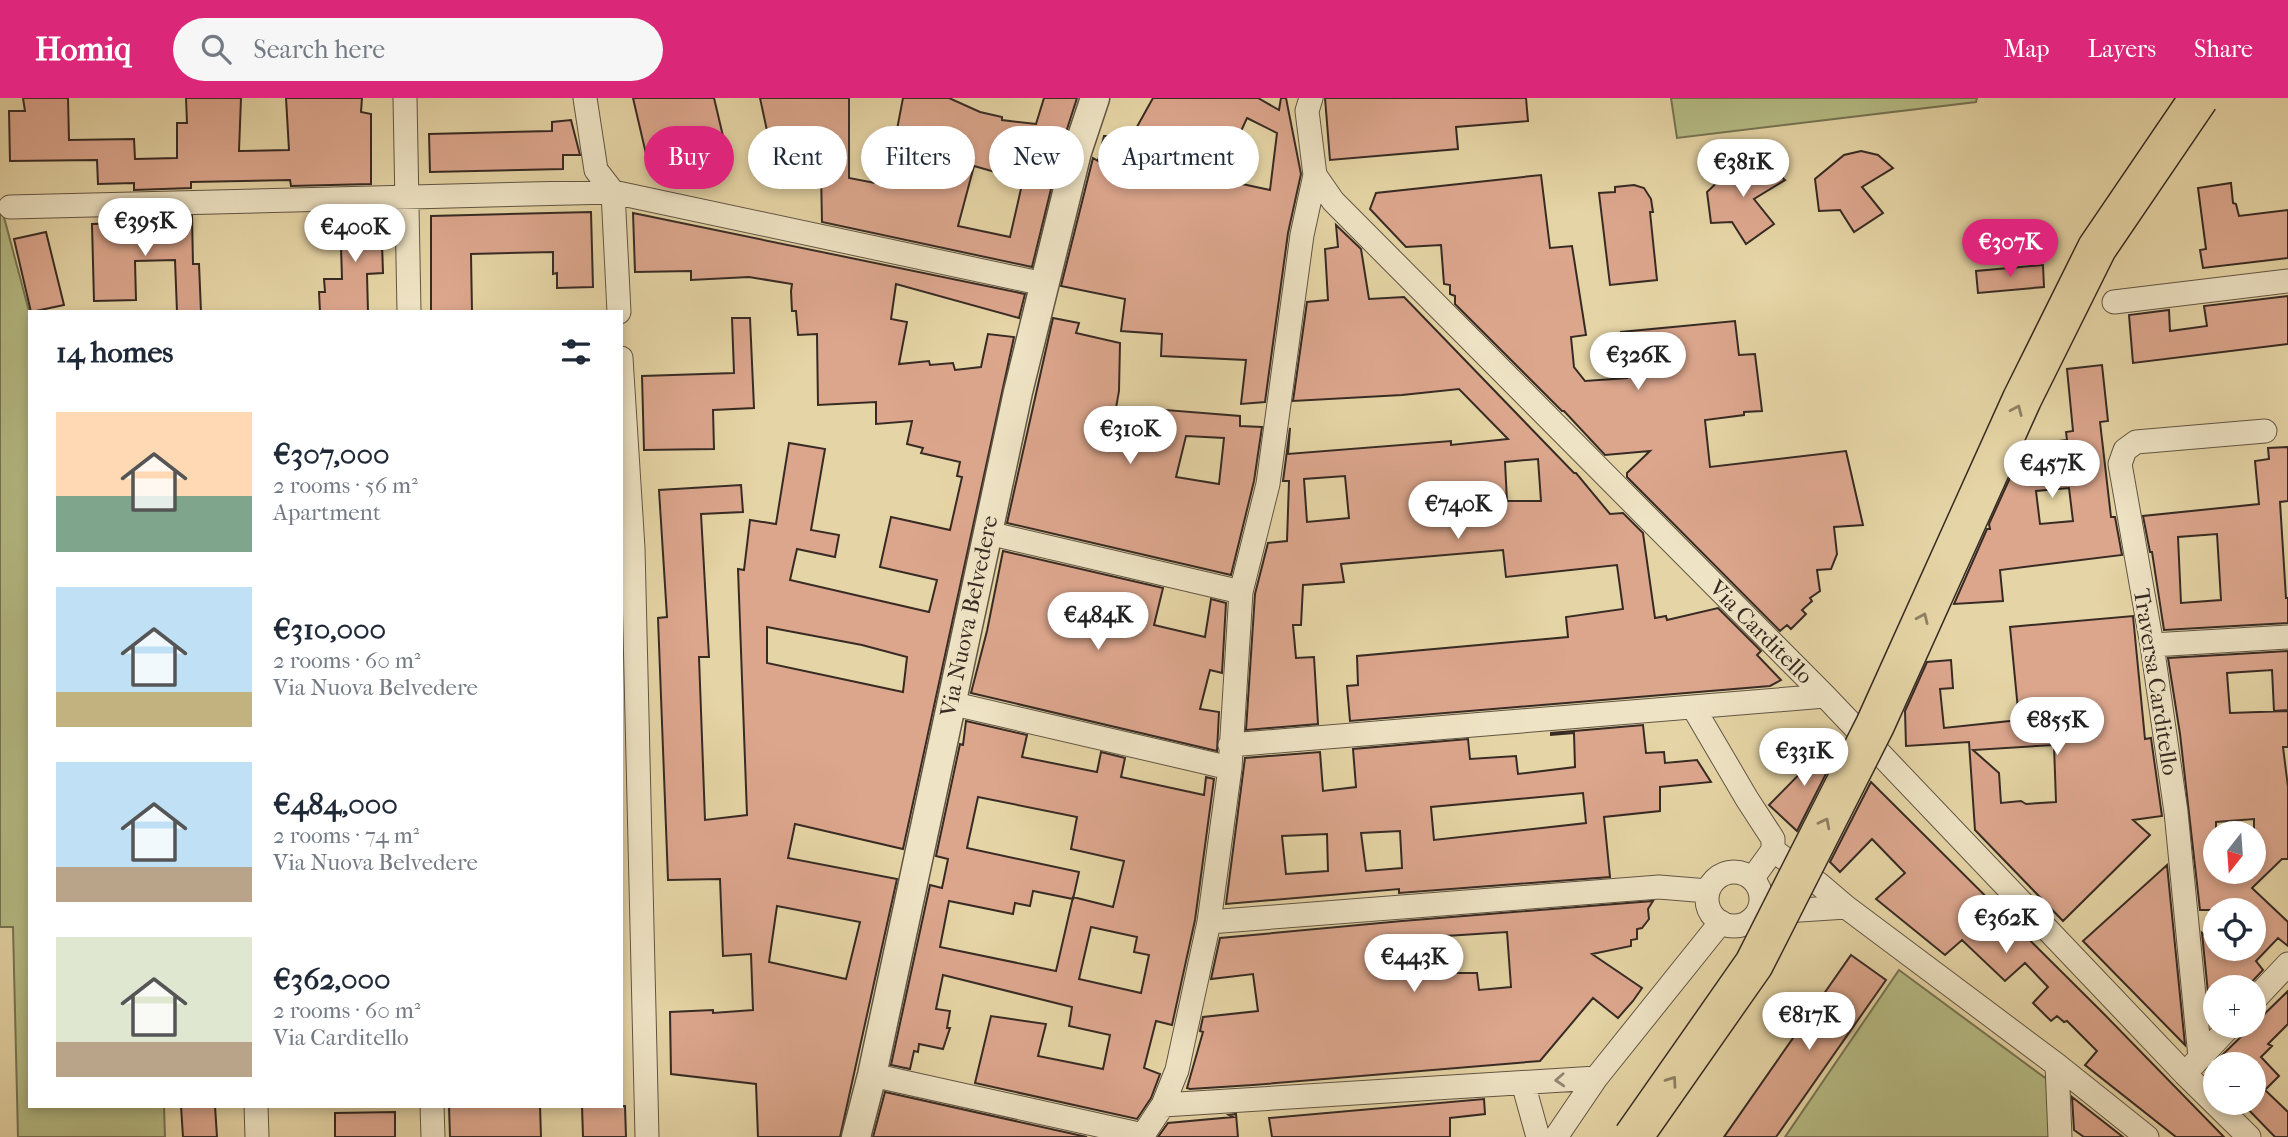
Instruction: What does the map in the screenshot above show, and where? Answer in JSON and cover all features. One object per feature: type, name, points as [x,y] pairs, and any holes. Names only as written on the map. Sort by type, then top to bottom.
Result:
[{"type":"highway","points":[[1633,1137],[1754,964],[1875,725],[2022,399],[2097,248],[2199,98]]},
{"type":"street","points":[[405,98],[409,310]]},
{"type":"street","points":[[585,98],[596,170],[613,192],[619,310]]},
{"type":"street","name":"Via Nuova Belvedere","points":[[856,1137],[872,1075],[1017,392],[1077,152],[1096,98]]},
{"type":"street","name":"Via Carditello","points":[[1304,102],[1315,175],[1333,201],[2193,1065],[2249,1137]]},
{"type":"street","points":[[872,1075],[1143,1135],[1163,1105],[1177,1070],[1209,922],[1230,768],[1241,592],[1268,484],[1302,235],[1315,175]]},
{"type":"street","points":[[10,206],[613,192],[1044,284]]},
{"type":"street","points":[[2114,302],[2288,281]]},
{"type":"street","points":[[623,390],[633,548],[631,832],[647,1137]]},
{"type":"street","name":"Traversa Carditello","points":[[2193,1065],[2176,812],[2152,645],[2120,464],[2125,450],[2136,442],[2265,432]]},
{"type":"street","points":[[988,533],[1241,592]]},
{"type":"street","points":[[2152,645],[2288,637]]},
{"type":"street","points":[[1230,745],[1825,696]]},
{"type":"street","points":[[950,703],[1230,768]]},
{"type":"street","points":[[1693,707],[1773,839],[1773,850],[1752,879]]},
{"type":"street","points":[[1773,850],[2057,1065],[2147,1137]]},
{"type":"street","points":[[1737,872],[1752,879],[1760,892],[1760,907],[1752,919],[1729,926],[1713,916],[1709,909],[1708,891],[1719,876],[1737,872]]},
{"type":"street","points":[[1209,922],[1658,887],[1708,891]]},
{"type":"street","points":[[1757,913],[1846,907]]},
{"type":"street","points":[[1556,1137],[1596,1078],[1721,922]]},
{"type":"street","points":[[2266,987],[2288,964]]},
{"type":"street","points":[[2193,1065],[2219,1038]]},
{"type":"street","points":[[2057,1065],[2060,1137]]},
{"type":"street","points":[[1163,1105],[1596,1078]]},
{"type":"street","points":[[1523,1083],[1538,1137]]},
{"type":"street","points":[[256,1108],[257,1137]]},
{"type":"street","points":[[432,1108],[433,1137]]},
{"type":"green space","points":[[1671,98],[1977,98],[1976,102],[1677,138]]},
{"type":"green space","points":[[0,202],[29,310],[28,1108],[164,1108],[165,1137],[18,1137],[13,927],[0,927]]},
{"type":"green space","points":[[1899,970],[2048,1080],[2049,1137],[1785,1137]]},
{"type":"building","points":[[23,98],[68,98],[69,140],[134,139],[135,159],[177,158],[177,123],[187,123],[186,98],[241,98],[239,151],[289,150],[286,98],[362,98],[361,112],[371,114],[371,184],[291,186],[290,180],[191,182],[191,188],[134,190],[134,183],[98,184],[97,160],[10,161],[9,111],[25,111]]},
{"type":"building","points":[[633,98],[714,98],[721,126],[644,126],[644,145]]},
{"type":"building","points":[[760,98],[849,98],[849,178],[861,180],[861,189],[968,189],[958,226],[1010,237],[1021,189],[1051,189],[1032,267],[822,222],[821,189],[847,189],[847,126],[766,126]]},
{"type":"building","points":[[903,98],[949,98],[980,112],[1002,117],[1002,120],[1036,124],[1044,98],[1077,98],[1068,126],[989,126],[989,170],[975,166],[975,126],[898,126]]},
{"type":"building","points":[[1153,98],[1258,98],[1279,110],[1281,98],[1286,98],[1301,174],[1288,233],[1265,402],[1241,404],[1246,360],[1161,356],[1162,334],[1121,331],[1125,299],[1061,286],[1093,158],[1098,161],[1098,189],[1259,188],[1270,190],[1277,133],[1247,118],[1243,126],[1137,126]]},
{"type":"building","points":[[1325,98],[1526,98],[1528,121],[1456,127],[1458,149],[1330,160]]},
{"type":"building","points":[[571,120],[580,155],[563,155],[563,169],[430,172],[429,134],[552,131],[552,122]]},
{"type":"building","points":[[1861,151],[1878,155],[1893,168],[1862,187],[1883,213],[1854,232],[1840,210],[1819,211],[1815,179],[1844,155]]},
{"type":"building","points":[[1746,164],[1770,167],[1785,180],[1754,199],[1774,224],[1746,244],[1732,222],[1711,223],[1707,192],[1730,170]]},
{"type":"building","points":[[1541,175],[1550,248],[1572,246],[1586,335],[1571,337],[1574,367],[1585,381],[1627,378],[1621,332],[1735,321],[1739,355],[1755,354],[1762,411],[1705,420],[1710,467],[1846,451],[1863,525],[1834,527],[1837,554],[1831,569],[1817,570],[1820,591],[1810,598],[1812,601],[1802,610],[1806,614],[1791,629],[1787,625],[1780,631],[1627,477],[1627,473],[1650,451],[1605,455],[1455,304],[1455,296],[1450,294],[1450,285],[1444,284],[1441,245],[1406,247],[1370,209],[1376,193]]},
{"type":"building","points":[[2231,183],[2233,203],[2236,204],[2239,216],[2288,210],[2288,258],[2203,268],[2200,250],[2206,249],[2198,188]]},
{"type":"building","points":[[1634,185],[1644,188],[1651,199],[1657,280],[1610,285],[1599,193],[1615,192],[1615,187]]},
{"type":"building","points":[[591,212],[593,287],[557,288],[557,273],[553,274],[553,252],[471,254],[472,310],[431,310],[431,216]]},
{"type":"building","points":[[340,213],[381,214],[383,273],[367,274],[368,310],[320,310],[319,292],[325,292],[324,279],[342,279]]},
{"type":"building","points":[[633,213],[1025,294],[1019,318],[896,284],[891,319],[907,322],[899,364],[929,361],[930,365],[953,363],[955,370],[981,367],[988,334],[1014,337],[903,849],[795,824],[788,858],[897,879],[840,1137],[758,1137],[756,1084],[671,1074],[670,1012],[753,1010],[751,954],[723,956],[720,879],[668,880],[658,618],[667,617],[659,490],[741,485],[743,512],[701,514],[709,657],[699,657],[705,820],[747,815],[738,569],[744,570],[750,520],[776,524],[789,443],[825,449],[811,530],[839,535],[835,557],[797,549],[790,580],[929,612],[937,580],[880,567],[891,517],[950,530],[962,477],[957,476],[960,462],[921,453],[923,448],[907,444],[912,421],[876,424],[876,402],[818,405],[817,334],[798,335],[796,311],[792,311],[792,284],[749,277],[691,280],[691,271],[635,272]],"holes":[[[767,627],[862,645],[907,657],[903,692],[767,663]],[[777,906],[860,922],[846,979],[769,962]]]},
{"type":"building","points":[[192,216],[193,264],[199,264],[201,310],[177,310],[175,260],[135,261],[136,300],[94,301],[92,224],[133,223],[133,218]]},
{"type":"building","points":[[1336,225],[1361,249],[1369,299],[1404,297],[1576,473],[1610,514],[1623,513],[1643,533],[1655,618],[1666,616],[1667,620],[1718,608],[1761,651],[1757,655],[1781,680],[1770,686],[1350,721],[1347,686],[1358,685],[1357,656],[1568,637],[1566,617],[1623,609],[1617,565],[1506,577],[1503,550],[1341,564],[1344,582],[1303,585],[1301,625],[1293,625],[1296,658],[1314,657],[1318,724],[1246,730],[1255,594],[1268,543],[1287,541],[1289,481],[1283,481],[1290,428],[1288,454],[1451,441],[1451,445],[1508,439],[1459,389],[1293,401],[1307,302],[1328,300],[1325,249],[1338,247]],"holes":[[[1538,459],[1541,501],[1507,501],[1505,462]],[[1345,476],[1349,518],[1307,522],[1304,479]]]},
{"type":"building","points":[[46,232],[64,305],[31,310],[14,239]]},
{"type":"building","points":[[2043,265],[2044,287],[1978,293],[1976,271]]},
{"type":"building","points":[[2288,296],[2288,344],[2133,363],[2129,315],[2169,310],[2170,331],[2207,326],[2204,306]]},
{"type":"building","points":[[732,318],[750,318],[754,408],[713,410],[714,449],[644,450],[642,376],[734,373]]},
{"type":"building","points":[[1053,318],[1079,323],[1076,333],[1120,343],[1119,391],[1112,431],[1164,437],[1166,410],[1240,416],[1240,426],[1262,427],[1254,481],[1231,575],[1007,523]],"holes":[[[1186,436],[1224,438],[1219,484],[1176,477]]]},
{"type":"building","points":[[2102,365],[2108,421],[2100,422],[2111,517],[2115,517],[2122,555],[2000,570],[2003,601],[1954,604],[1987,529],[1990,529],[1989,524],[2025,445],[2067,440],[2066,432],[2073,431],[2067,369]],"holes":[[[2069,488],[2073,521],[2040,524],[2036,491]]]},
{"type":"building","points":[[2288,447],[2288,501],[2280,502],[2288,623],[2164,630],[2152,552],[2143,516],[2259,504],[2255,461],[2269,459],[2268,448]],"holes":[[[2217,534],[2221,600],[2181,603],[2178,537]]]},
{"type":"building","points":[[1003,551],[1163,588],[1154,625],[1205,637],[1211,599],[1226,603],[1222,673],[1210,670],[1200,709],[1219,712],[1217,751],[971,693]]},
{"type":"building","points":[[2133,616],[2145,739],[2151,738],[2162,816],[2133,820],[2150,835],[2063,921],[1975,830],[1969,742],[1906,746],[1905,711],[1927,662],[1951,660],[1953,688],[1940,689],[1944,728],[2019,720],[2010,627]],"holes":[[[2054,745],[2056,802],[2001,803],[1999,773],[1973,750]]]},
{"type":"building","points":[[2288,651],[2288,710],[2274,711],[2272,670],[2227,673],[2230,713],[2288,711],[2288,747],[2283,747],[2288,787],[2288,859],[2282,859],[2266,874],[2266,821],[2203,821],[2203,884],[2256,884],[2252,888],[2263,898],[2203,898],[2203,910],[2200,910],[2180,734],[2168,658]]},
{"type":"building","points":[[966,721],[1027,735],[1022,757],[1097,772],[1101,752],[1125,758],[1121,777],[1204,795],[1206,777],[1214,779],[1195,920],[1172,1025],[1156,1021],[1144,1068],[1160,1074],[1151,1098],[1137,1119],[975,1083],[991,1016],[1046,1024],[1038,1056],[1103,1069],[1110,1035],[1069,1026],[1072,1007],[943,975],[936,1009],[950,1011],[947,1028],[950,1028],[943,1049],[919,1044],[918,1052],[914,1051],[910,1069],[891,1065],[930,885],[942,888],[948,859],[936,856],[960,744],[963,745]],"holes":[[[978,797],[1077,817],[1071,849],[1124,861],[1113,907],[1073,897],[1079,872],[967,848]],[[1033,891],[1073,899],[1056,971],[940,947],[949,901],[1013,914],[1015,903],[1030,906]],[[1091,927],[1137,937],[1134,952],[1149,955],[1141,993],[1079,979]]]},
{"type":"building","points":[[1643,725],[1646,753],[1664,752],[1665,763],[1697,760],[1711,782],[1660,787],[1660,811],[1604,817],[1610,877],[1399,893],[1399,889],[1226,904],[1245,758],[1320,752],[1323,791],[1356,787],[1353,749],[1468,739],[1470,759],[1516,756],[1518,774],[1575,767],[1574,733],[1551,733]],"holes":[[[1583,793],[1586,823],[1434,840],[1431,807]],[[1400,831],[1402,868],[1366,871],[1361,833]],[[1327,834],[1328,871],[1286,874],[1282,836]]]},
{"type":"building","points":[[1832,741],[1839,748],[1797,831],[1769,805]]},
{"type":"building","points":[[1871,782],[2224,1137],[2176,1137],[2085,1065],[2097,1051],[2067,1021],[2064,1022],[2057,1016],[2051,1021],[2033,1003],[2048,987],[2025,963],[2005,981],[1962,940],[1945,955],[1876,899],[1905,873],[1872,839],[1840,872],[1830,862]]},
{"type":"building","points":[[2167,865],[2185,1045],[2083,941]]},
{"type":"building","points":[[1653,901],[1648,909],[1649,919],[1642,928],[1637,929],[1637,939],[1631,940],[1631,946],[1592,954],[1642,988],[1633,1001],[1618,1018],[1593,998],[1540,1061],[1187,1088],[1203,1032],[1200,1031],[1203,1017],[1258,1011],[1253,974],[1211,979],[1220,938]],"holes":[[[1507,932],[1511,987],[1479,990],[1477,973],[1449,973],[1446,936]]]},
{"type":"building","points":[[2266,901],[2288,922],[2288,946],[2278,938],[2266,951]]},
{"type":"building","points":[[1851,955],[1886,980],[1776,1137],[1724,1137]]},
{"type":"building","points":[[2205,961],[2256,961],[2263,970],[2258,975],[2206,975]]},
{"type":"building","points":[[2288,991],[2288,1024],[2268,1044],[2272,1046],[2266,1052],[2225,1052],[2240,1038],[2266,1038],[2266,1012]]},
{"type":"building","points":[[2266,1062],[2279,1076],[2266,1089]]},
{"type":"building","points":[[2266,1091],[2288,1112],[2288,1137],[2275,1137],[2254,1115],[2266,1115]]},
{"type":"building","points":[[885,1092],[1087,1137],[873,1137]]},
{"type":"building","points":[[2072,1097],[2123,1137],[2084,1137],[2074,1130]]},
{"type":"building","points":[[1484,1099],[1485,1114],[1450,1118],[1450,1137],[1272,1137],[1269,1118]]},
{"type":"building","points":[[625,1106],[626,1137],[583,1137],[582,1108]]},
{"type":"building","points":[[181,1108],[215,1108],[217,1137],[183,1137]]},
{"type":"building","points":[[449,1108],[540,1108],[541,1137],[450,1137]]},
{"type":"building","points":[[395,1112],[395,1137],[335,1137],[335,1113]]},
{"type":"building","points":[[1236,1114],[1238,1137],[1158,1137],[1168,1123],[1233,1117],[1229,1115]]}]
